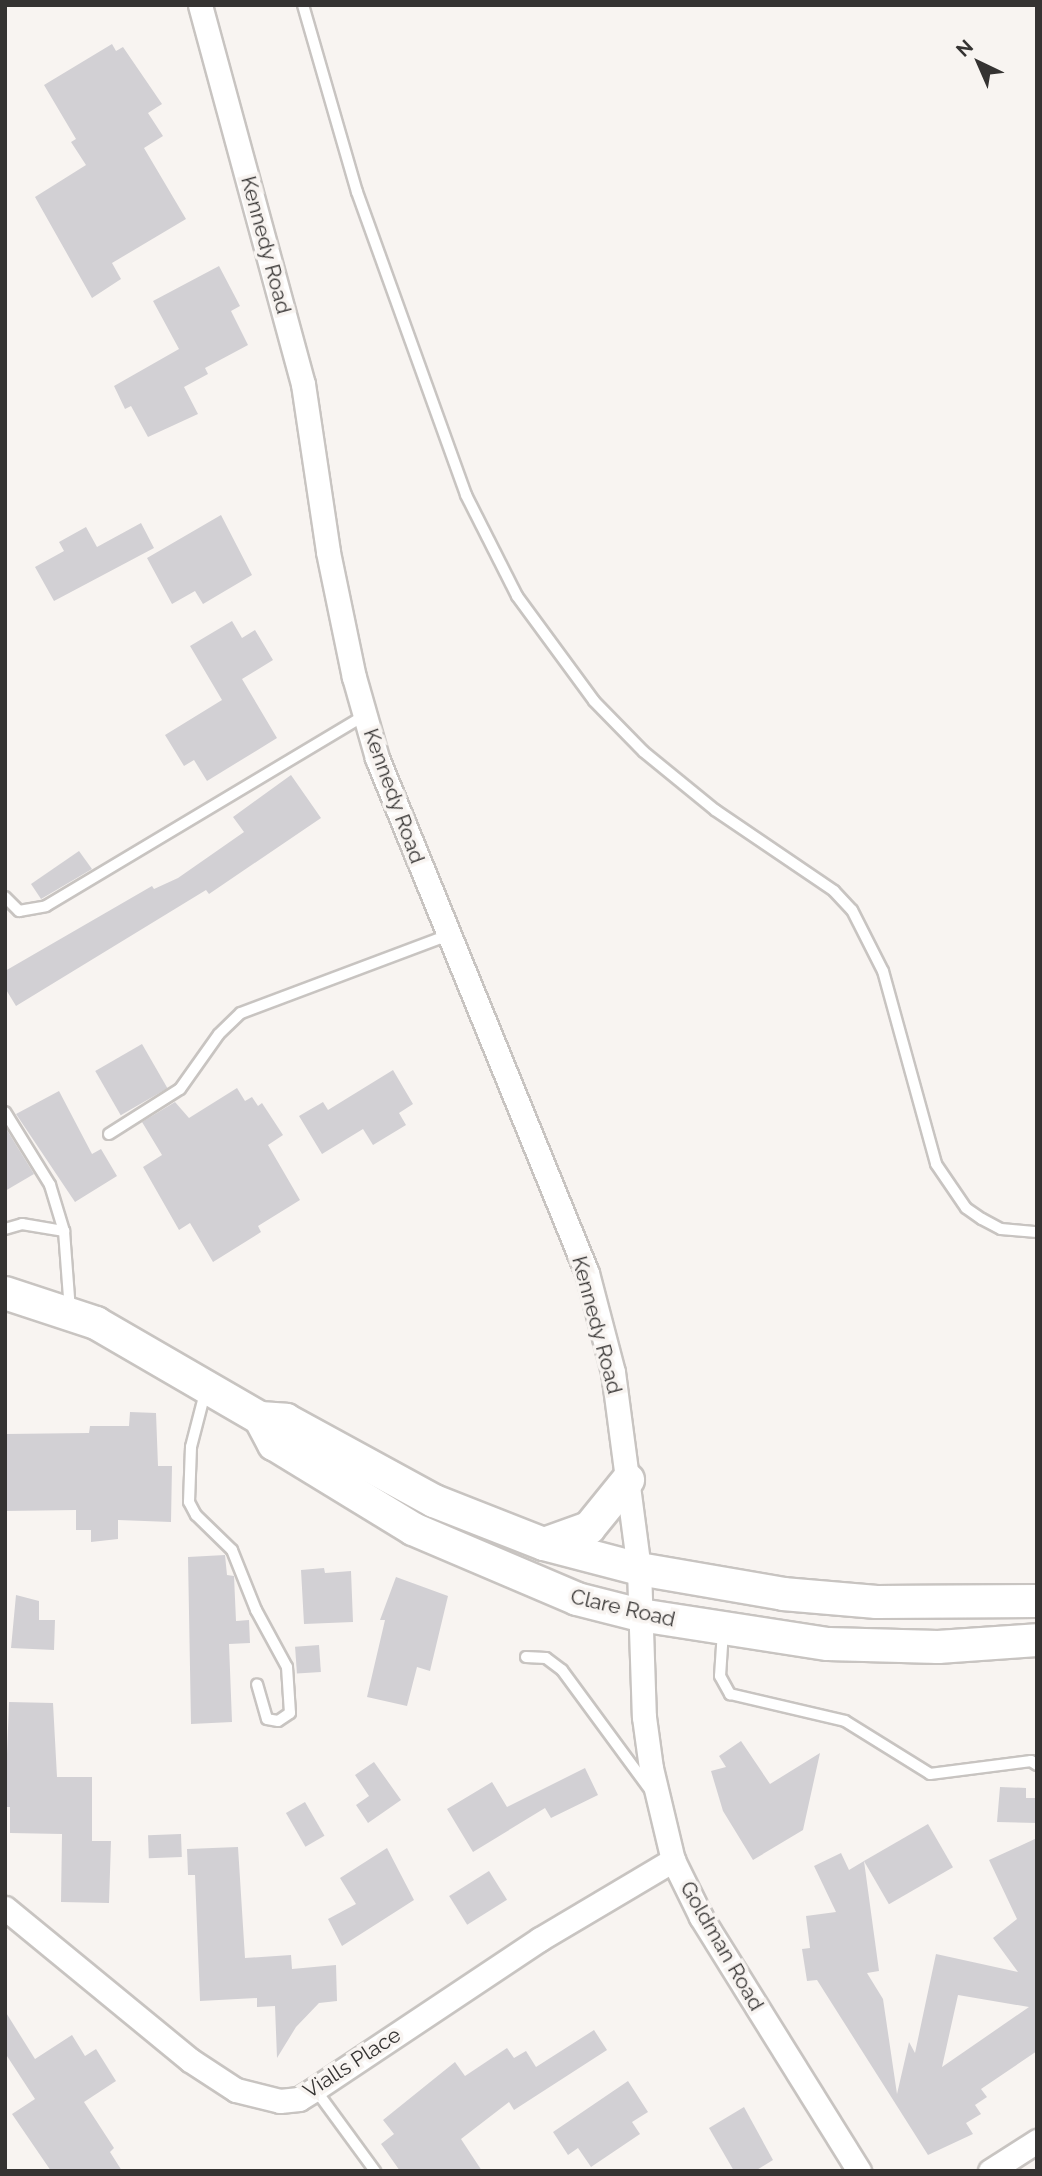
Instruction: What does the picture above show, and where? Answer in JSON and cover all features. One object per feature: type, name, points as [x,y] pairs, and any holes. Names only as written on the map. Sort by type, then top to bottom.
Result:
[{"type":"street","name":"Kennedy Road","points":[[200,5],[303,384],[328,552],[365,715],[401,824],[587,1273],[613,1372],[639,1569],[640,1615]]},
{"type":"street","name":"Clare Road","points":[[5,1293],[70,1313],[121,1335],[260,1418],[286,1420],[434,1501],[544,1544],[639,1569],[783,1594],[877,1602],[1037,1601]]},
{"type":"street","name":"Clare Road","points":[[260,1418],[274,1444],[413,1529],[533,1582],[640,1615],[724,1629],[879,1646],[1037,1640]]},
{"type":"street","points":[[544,1544],[589,1528],[628,1480]]},
{"type":"street","name":"Goldman Road","points":[[640,1615],[644,1717],[657,1798],[673,1860],[701,1917],[859,2171]]},
{"type":"street","name":"Vialls Place","points":[[5,1908],[190,2060],[236,2090],[279,2101],[299,2099],[316,2089],[540,1939],[673,1860]]},
{"type":"street","points":[[990,2171],[1037,2141]]},
{"type":"lane","points":[[303,5],[357,192],[466,495],[517,596],[594,701],[644,752],[715,810],[834,891],[852,910],[883,971],[936,1164],[966,1208],[982,1219],[1001,1229],[1037,1232]]},
{"type":"lane","points":[[5,897],[19,911],[46,906],[365,715]]},
{"type":"lane","points":[[109,1134],[180,1089],[219,1034],[241,1013],[448,935]]},
{"type":"lane","points":[[5,1112],[50,1185],[64,1231],[70,1313]]},
{"type":"lane","points":[[5,1229],[22,1224],[64,1231]]},
{"type":"lane","points":[[206,1386],[191,1447],[189,1502],[197,1515],[232,1550],[256,1610],[287,1667],[290,1713],[278,1721],[267,1719],[257,1684]]},
{"type":"lane","points":[[724,1629],[720,1676],[730,1694],[845,1721],[930,1774],[1031,1761],[1037,1765]]},
{"type":"lane","points":[[526,1657],[546,1658],[562,1670],[623,1759],[657,1798]]},
{"type":"lane","points":[[316,2089],[375,2171]]},
{"type":"building","points":[[112,44],[116,51],[123,47],[162,104],[148,113],[163,136],[144,148],[186,219],[112,263],[121,279],[92,298],[35,197],[86,165],[71,142],[76,139],[44,85]]},
{"type":"building","points":[[219,266],[240,306],[231,311],[248,345],[205,368],[208,374],[184,387],[198,414],[148,437],[131,406],[125,409],[114,386],[179,349],[153,301]]},
{"type":"building","points":[[221,515],[252,575],[203,604],[195,591],[172,604],[147,558]]},
{"type":"building","points":[[141,523],[154,548],[54,601],[35,567],[64,551],[59,542],[86,527],[97,547]]},
{"type":"building","points":[[232,621],[242,638],[255,630],[273,660],[242,679],[277,738],[207,781],[194,760],[184,766],[165,735],[222,700],[190,646]]},
{"type":"building","points":[[291,775],[321,818],[209,894],[206,890],[16,1006],[5,988],[5,971],[152,886],[154,889],[178,878],[244,832],[233,817]]},
{"type":"building","points":[[79,851],[92,869],[41,899],[31,884]]},
{"type":"building","points":[[142,1044],[168,1088],[121,1115],[95,1071]]},
{"type":"building","points":[[393,1070],[413,1104],[399,1113],[406,1125],[373,1145],[363,1129],[322,1154],[299,1116],[323,1102],[328,1110]]},
{"type":"building","points":[[237,1088],[245,1101],[252,1097],[258,1106],[262,1103],[283,1135],[268,1145],[300,1200],[258,1226],[261,1232],[213,1262],[190,1223],[179,1230],[143,1167],[162,1155],[142,1122],[175,1102],[189,1118]]},
{"type":"building","points":[[59,1091],[92,1154],[101,1149],[117,1176],[75,1202],[16,1114]]},
{"type":"building","points":[[5,1127],[34,1174],[5,1191]]},
{"type":"building","points":[[130,1412],[156,1413],[158,1466],[172,1466],[171,1522],[118,1520],[118,1539],[91,1542],[91,1530],[76,1530],[76,1510],[5,1511],[5,1434],[89,1433],[90,1426],[129,1426]]},
{"type":"building","points":[[225,1555],[227,1575],[234,1576],[236,1621],[249,1620],[250,1643],[229,1644],[232,1722],[191,1724],[188,1557]]},
{"type":"building","points":[[324,1568],[325,1573],[351,1571],[353,1622],[304,1624],[301,1570]]},
{"type":"building","points":[[396,1577],[448,1596],[430,1671],[417,1667],[407,1706],[367,1697],[385,1620],[380,1620]]},
{"type":"building","points":[[16,1595],[39,1601],[39,1620],[55,1620],[54,1650],[11,1648]]},
{"type":"building","points":[[319,1645],[321,1672],[297,1674],[295,1647]]},
{"type":"building","points":[[9,1702],[53,1703],[57,1777],[92,1777],[92,1841],[111,1841],[109,1903],[61,1902],[62,1834],[10,1833],[10,1807],[5,1807]]},
{"type":"building","points":[[741,1741],[770,1784],[820,1753],[803,1830],[753,1860],[723,1811],[711,1771],[726,1767],[719,1756]]},
{"type":"building","points":[[374,1762],[401,1800],[368,1823],[356,1805],[369,1796],[355,1775]]},
{"type":"building","points":[[585,1768],[598,1795],[551,1818],[545,1808],[473,1852],[447,1809],[492,1782],[507,1807]]},
{"type":"building","points":[[1000,1787],[1026,1788],[1026,1798],[1037,1798],[1037,1823],[997,1822]]},
{"type":"building","points":[[305,1802],[324,1836],[305,1847],[286,1813]]},
{"type":"building","points":[[928,1824],[953,1867],[889,1904],[864,1861]]},
{"type":"building","points":[[181,1834],[182,1857],[149,1858],[148,1835]]},
{"type":"building","points":[[1037,1838],[1037,2051],[981,2089],[987,2097],[975,2105],[981,2114],[966,2123],[973,2134],[928,2155],[817,1980],[807,1981],[802,1949],[810,1948],[806,1916],[836,1912],[814,1866],[841,1853],[849,1870],[864,1861],[879,1971],[867,1973],[883,1999],[897,2094],[909,2042],[915,2053],[936,1954],[1018,1972],[993,1938],[1017,1919],[989,1860]],"holes":[[[958,1995],[1029,2007],[942,2067]]]},
{"type":"building","points":[[238,1847],[245,1958],[291,1955],[292,1969],[336,1965],[337,2001],[319,2003],[296,2027],[277,2058],[275,2006],[257,2007],[257,1998],[200,2001],[195,1875],[188,1875],[187,1849]]},
{"type":"building","points":[[387,1848],[414,1900],[342,1946],[328,1919],[356,1904],[340,1878]]},
{"type":"building","points":[[489,1871],[507,1900],[467,1925],[449,1896]]},
{"type":"building","points":[[5,2011],[35,2059],[72,2035],[85,2056],[96,2049],[116,2081],[84,2102],[114,2148],[110,2152],[122,2171],[51,2171],[12,2114],[35,2099],[5,2053]]},
{"type":"building","points":[[594,2030],[607,2050],[514,2110],[509,2102],[461,2139],[482,2171],[400,2171],[381,2144],[394,2134],[383,2120],[455,2062],[465,2076],[507,2048],[514,2058],[526,2051],[536,2067]]},
{"type":"building","points":[[628,2081],[648,2112],[632,2122],[640,2134],[591,2167],[578,2148],[568,2155],[553,2132]]},
{"type":"building","points":[[744,2107],[773,2160],[755,2171],[734,2171],[709,2128]]}]
